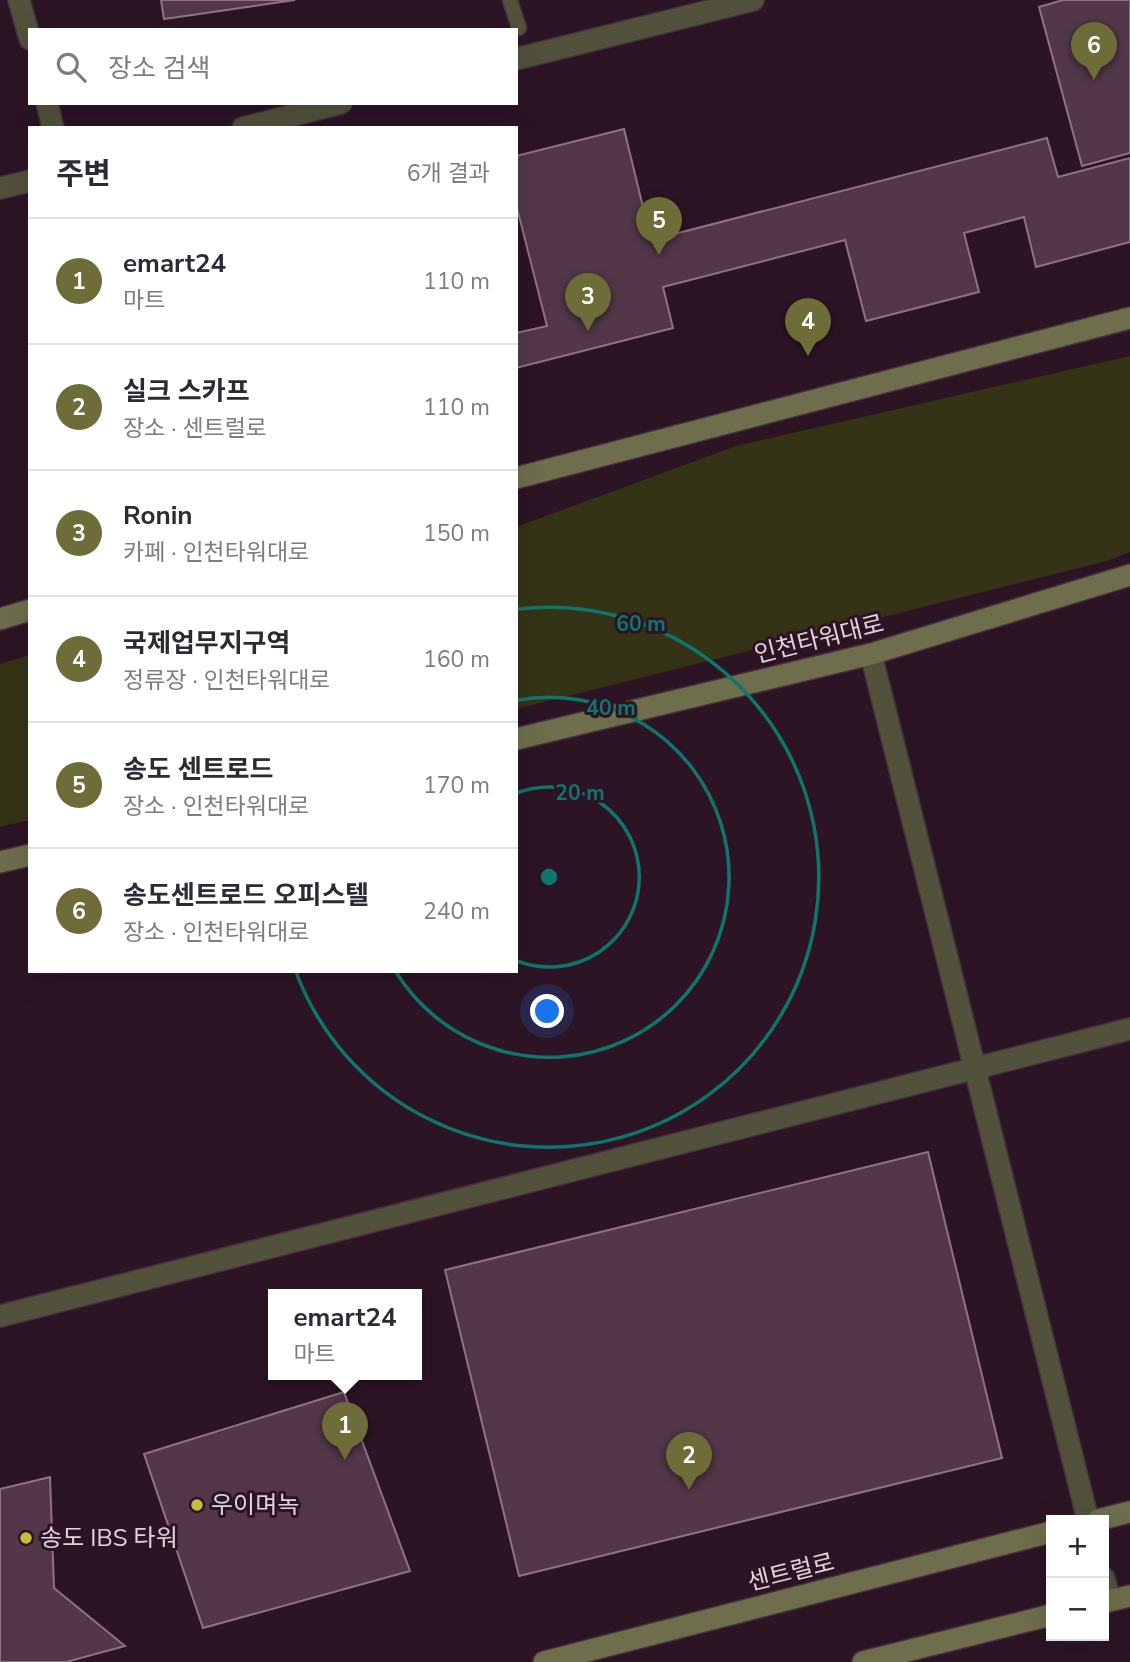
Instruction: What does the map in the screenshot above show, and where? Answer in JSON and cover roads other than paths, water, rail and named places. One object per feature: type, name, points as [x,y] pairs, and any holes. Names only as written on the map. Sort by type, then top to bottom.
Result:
[{"type":"main road","points":[[518,477],[1130,318]]},
{"type":"main road","name":"인천타워대로","points":[[518,739],[871,654],[1130,575]]},
{"type":"main road","points":[[0,619],[28,611]]},
{"type":"main road","points":[[0,862],[28,855]]},
{"type":"main road","points":[[1109,1517],[1130,1512]]},
{"type":"main road","name":"센트럴로","points":[[544,1662],[1046,1533]]},
{"type":"main road","points":[[863,1662],[1046,1616]]},
{"type":"street","points":[[19,0],[28,32]]},
{"type":"street","points":[[518,59],[753,0]]},
{"type":"street","points":[[47,105],[53,126]]},
{"type":"street","points":[[251,126],[333,105]]},
{"type":"street","points":[[0,188],[28,181]]},
{"type":"street","points":[[871,654],[1087,1515]]},
{"type":"street","points":[[0,1316],[1130,1029]]},
{"type":"lane","points":[[510,0],[519,28]]},
{"type":"place","name":"송도센트로드 오피스텔","points":[[1094,80]]},
{"type":"place","name":"송도 센트로드","points":[[659,255]]},
{"type":"place","name":"Ronin","points":[[588,331]]},
{"type":"place","name":"국제업무지구역","points":[[808,356]]},
{"type":"place","name":"emart24","points":[[345,1460]]},
{"type":"place","name":"실크 스카프","points":[[689,1490]]},
{"type":"place","name":"우이며녹","points":[[197,1505]]},
{"type":"place","name":"송도 IBS 타워","points":[[26,1538]]}]
